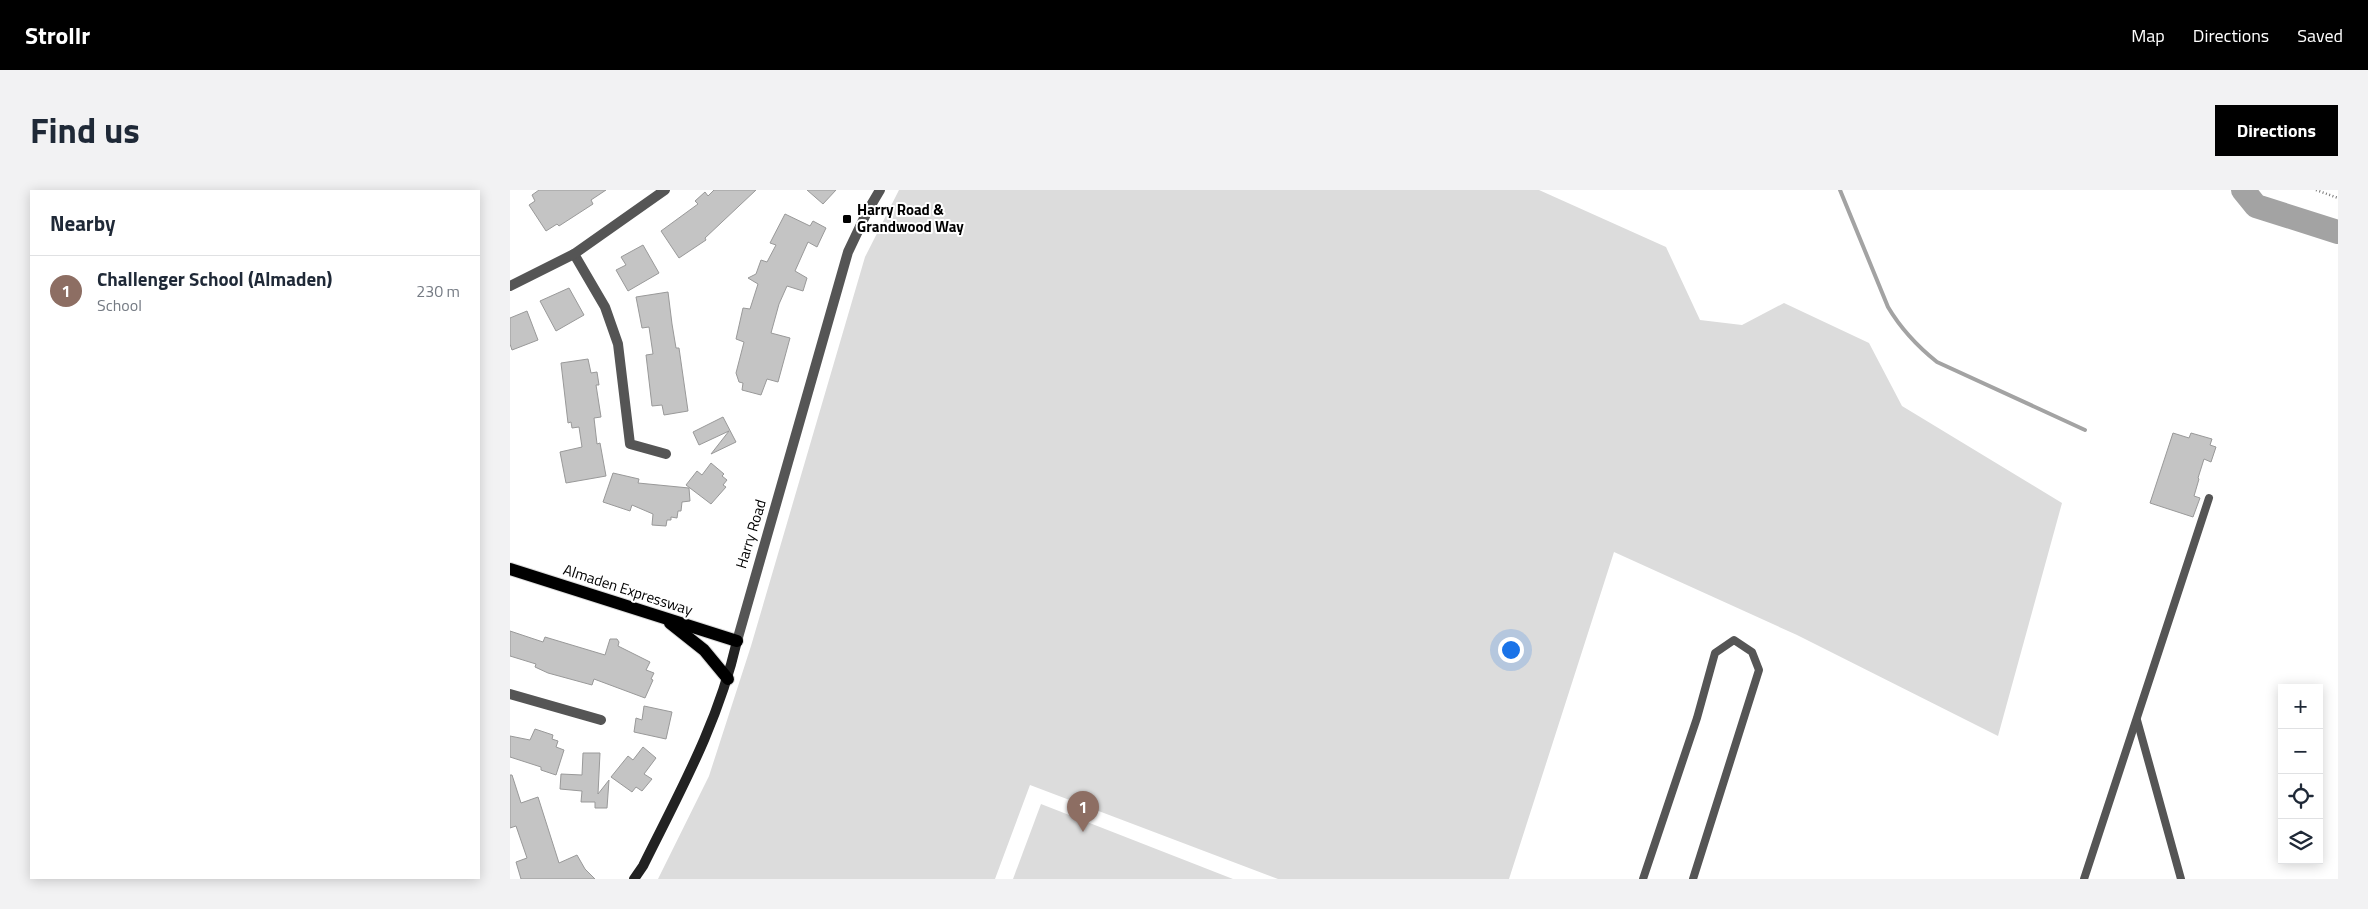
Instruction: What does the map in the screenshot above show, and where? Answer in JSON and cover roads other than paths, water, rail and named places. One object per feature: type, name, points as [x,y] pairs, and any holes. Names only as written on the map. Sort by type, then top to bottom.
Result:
[{"type":"main road","name":"Almaden Expressway","points":[[510,569],[737,641]]},
{"type":"main road","points":[[666,620],[704,650],[728,679]]},
{"type":"main road","name":"Harry Road","points":[[634,879],[643,866],[702,749],[728,679],[737,641]]},
{"type":"street","points":[[510,286],[574,254],[665,190]]},
{"type":"street","name":"Harry Road","points":[[737,641],[848,252],[880,190]]},
{"type":"street","points":[[574,254],[605,307],[618,344],[630,444],[666,454]]},
{"type":"street","points":[[510,694],[601,720]]},
{"type":"lane","points":[[2084,879],[2209,498]]},
{"type":"lane","points":[[1643,879],[1697,718],[1715,653],[1734,640],[1752,652],[1759,670],[1693,879]]},
{"type":"lane","points":[[2136,719],[2181,879]]},
{"type":"waterway","points":[[1840,190],[1888,307],[1898,323],[1916,343],[1937,362],[2085,430]]},
{"type":"waterway","points":[[2243,190],[2256,206],[2338,232]]},
{"type":"place","name":"Harry Road & Grandwood Way","points":[[847,219]]},
{"type":"place","name":"Challenger School (Almaden)","points":[[1083,832]]}]
